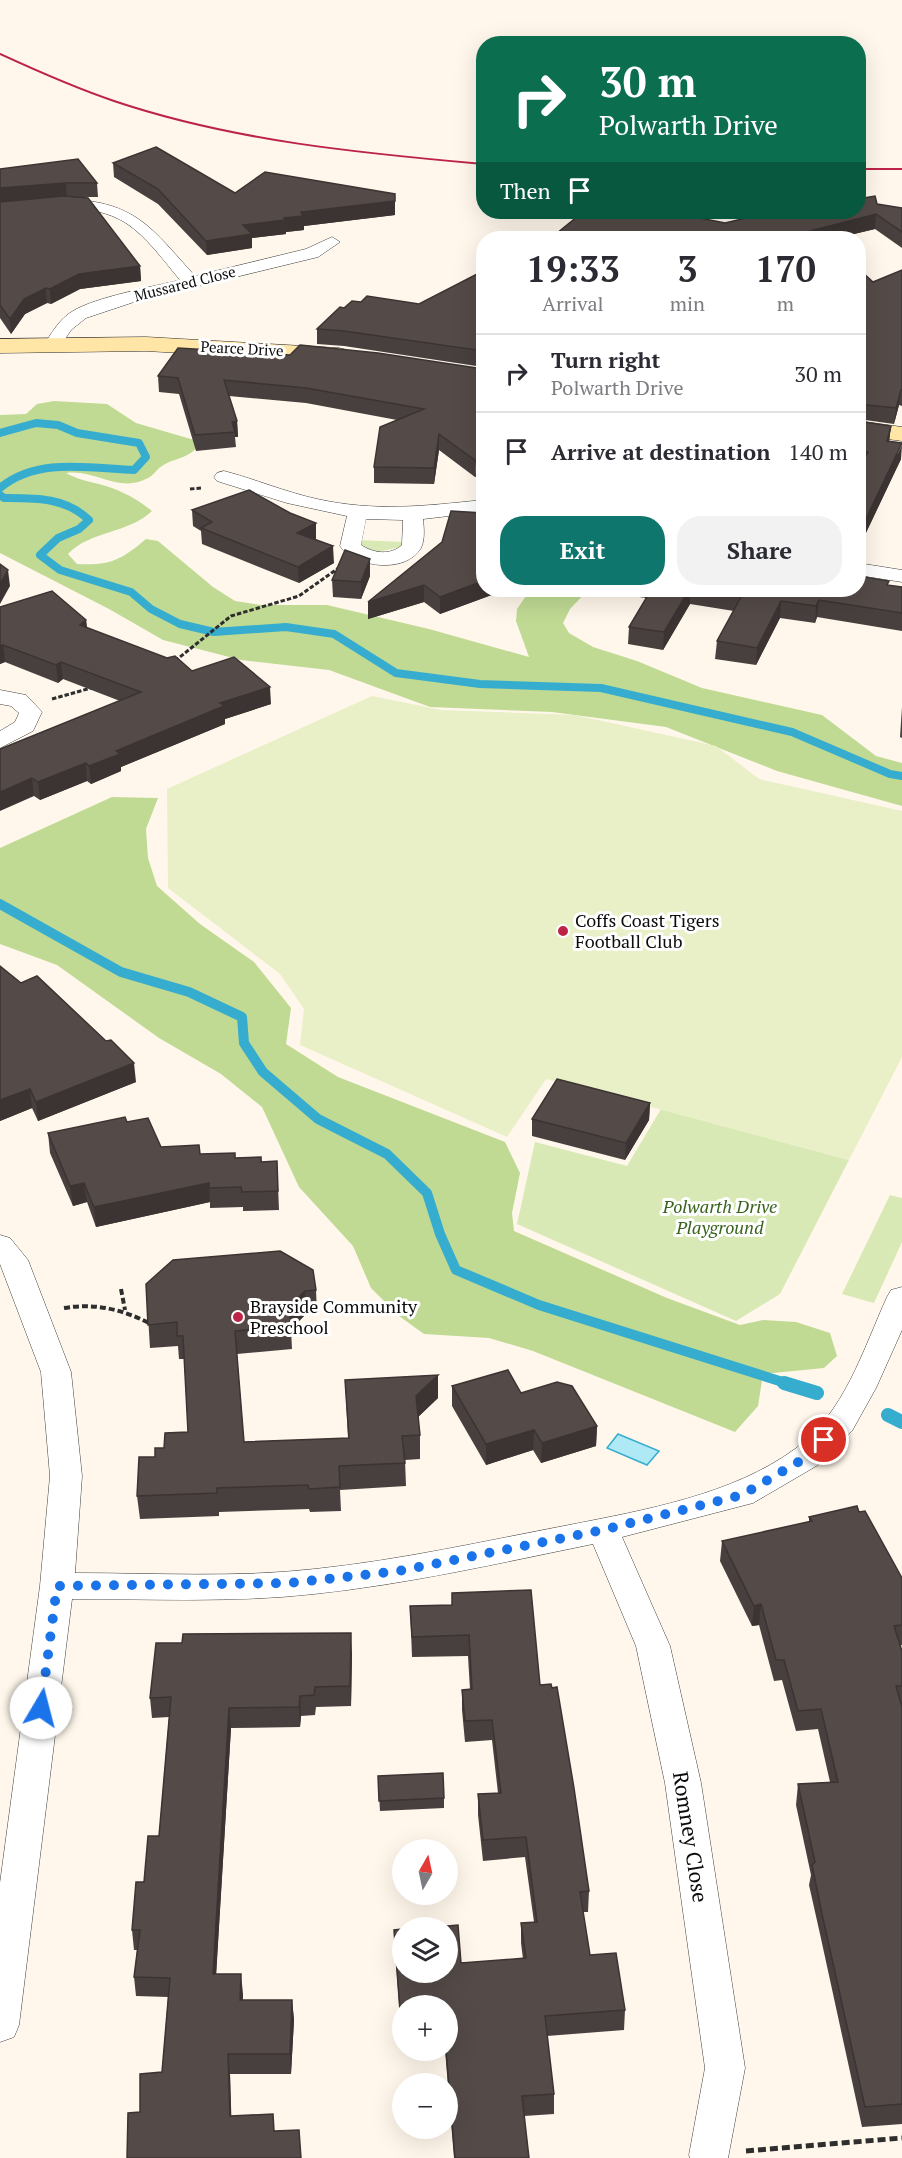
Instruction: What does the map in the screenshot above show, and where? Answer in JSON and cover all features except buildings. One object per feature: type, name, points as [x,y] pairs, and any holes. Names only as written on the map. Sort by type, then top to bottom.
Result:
[{"type":"street","points":[[0,210],[43,204],[80,204],[103,208],[132,219],[191,282]]},
{"type":"street","name":"Mussared Close","points":[[52,346],[64,327],[80,314],[131,297],[312,252],[332,242]]},
{"type":"street","name":"Pearce Drive","points":[[0,346],[146,344],[356,357]]},
{"type":"street","points":[[866,429],[902,434]]},
{"type":"street","points":[[224,477],[300,503],[358,512],[413,514],[476,507]]},
{"type":"street","points":[[358,512],[350,546],[354,552],[373,558],[398,556],[407,551],[412,545],[413,514]]},
{"type":"street","points":[[866,570],[902,576]]},
{"type":"street","points":[[0,697],[18,700],[31,712],[25,726],[0,741]]},
{"type":"street","points":[[0,1245],[13,1260],[56,1372],[66,1476],[57,1586],[0,2025]]},
{"type":"street","points":[[57,1586],[223,1586],[312,1582],[399,1571],[603,1530],[742,1495],[807,1457],[841,1424],[861,1388],[902,1297]]},
{"type":"street","name":"Romney Close","points":[[603,1530],[653,1646],[683,1783],[725,2068],[709,2155]]},
{"type":"path","points":[[174,662],[231,616],[299,596],[341,566]]},
{"type":"path","points":[[46,701],[98,686]]},
{"type":"path","points":[[121,1289],[125,1310]]},
{"type":"path","points":[[34,1315],[92,1305],[125,1310],[149,1323]]},
{"type":"path","points":[[709,2155],[902,2138]]},
{"type":"green space","points":[[54,401],[107,404],[136,423],[201,442],[188,455],[160,467],[150,477],[137,482],[117,482],[87,474],[66,473],[118,490],[152,511],[132,524],[87,540],[77,546],[68,554],[77,564],[107,563],[122,557],[146,539],[158,541],[213,587],[235,601],[261,605],[327,605],[429,629],[529,657],[516,621],[517,609],[525,597],[581,597],[570,609],[563,623],[569,633],[593,647],[637,661],[702,688],[822,715],[876,756],[902,763],[902,806],[777,771],[666,727],[552,712],[430,707],[329,670],[241,660],[163,640],[109,609],[0,553],[0,415],[26,414],[37,404]]},
{"type":"green space","points":[[358,540],[404,542],[400,547],[378,552],[359,545]]},
{"type":"green space","name":"Coffs Coast Tigers Football Club","points":[[372,696],[441,710],[575,715],[716,746],[759,779],[902,811],[902,1057],[849,1160],[546,1079],[507,1137],[300,1045],[304,1009],[280,974],[168,888],[167,789]]},
{"type":"green space","points":[[112,797],[158,798],[146,829],[148,858],[157,886],[200,924],[254,962],[291,1008],[286,1044],[338,1077],[505,1142],[520,1173],[512,1213],[514,1231],[667,1298],[740,1325],[763,1320],[796,1322],[830,1333],[837,1356],[824,1368],[763,1374],[758,1406],[735,1432],[533,1351],[489,1338],[424,1334],[399,1316],[371,1288],[353,1246],[299,1187],[262,1107],[221,1074],[159,1038],[57,965],[0,944],[0,848]]},
{"type":"green space","name":"Polwarth Drive Playground","points":[[661,1109],[849,1160],[780,1294],[736,1321],[517,1224],[535,1142],[627,1166]]},
{"type":"green space","points":[[890,1195],[902,1198],[902,1242],[874,1303],[842,1294]]},
{"type":"water","points":[[618,1434],[659,1451],[647,1465],[607,1448]]},
{"type":"waterway","points":[[0,433],[36,423],[58,425],[77,433],[139,443],[146,457],[134,470],[82,467],[47,468],[15,478],[0,488]]},
{"type":"waterway","points":[[0,495],[4,498],[49,500],[80,512],[89,520],[79,529],[58,538],[40,555],[60,570],[131,592],[151,609],[180,624],[214,632],[286,627],[334,634],[396,673],[480,684],[601,688],[792,732],[890,774],[902,776]]},
{"type":"waterway","points":[[0,904],[121,972],[189,992],[242,1017],[244,1043],[263,1072],[318,1119],[387,1154],[427,1193],[440,1234],[456,1270],[539,1305],[789,1384]]},
{"type":"waterway","points":[[784,1383],[817,1393]]},
{"type":"waterway","points":[[888,1415],[902,1422]]},
{"type":"railway","points":[[0,54],[99,96],[204,126],[250,136],[343,150],[476,163]]},
{"type":"railway","points":[[866,169],[902,169]]},
{"type":"place","name":"Coffs Coast Tigers Football Club","points":[[563,931]]},
{"type":"place","name":"Brayside Community Preschool","points":[[238,1317]]},
{"type":"route","points":[[41,1708],[57,1586],[223,1586],[312,1582],[399,1571],[603,1530],[742,1495],[807,1457],[824,1440]]}]
